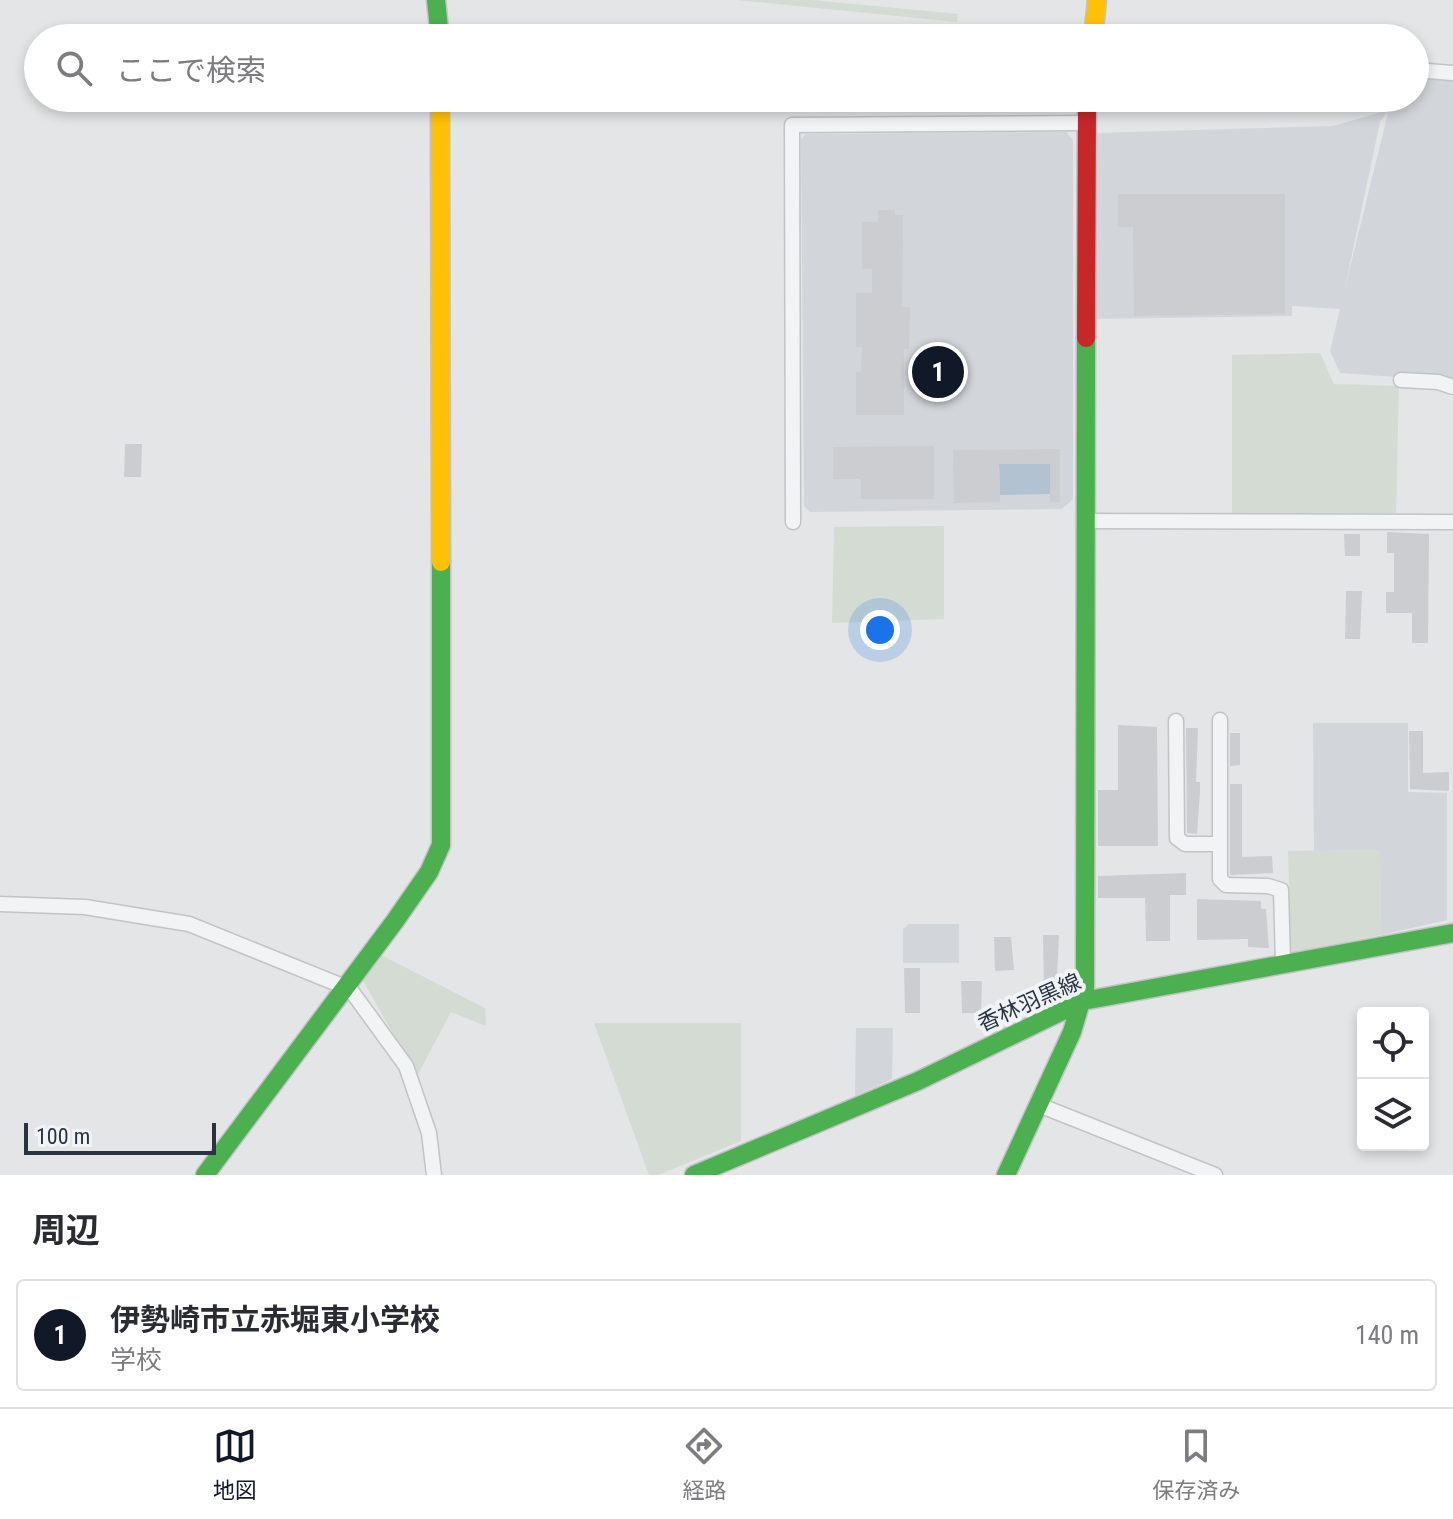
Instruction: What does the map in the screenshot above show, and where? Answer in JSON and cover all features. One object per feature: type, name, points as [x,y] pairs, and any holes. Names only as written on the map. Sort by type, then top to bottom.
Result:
[{"type":"street","points":[[436,0],[439,24]]},
{"type":"street","points":[[1094,24],[1097,0]]},
{"type":"street","points":[[1429,71],[1453,73]]},
{"type":"street","points":[[205,1175],[429,872],[441,845],[440,112]]},
{"type":"street","points":[[1006,1175],[1083,1001],[1086,918],[1086,112]]},
{"type":"street","points":[[793,522],[792,125],[1085,123]]},
{"type":"street","points":[[1401,380],[1438,382],[1453,387]]},
{"type":"street","points":[[1084,521],[1453,522]]},
{"type":"street","points":[[1220,720],[1220,879],[1223,884],[1268,886],[1281,890],[1283,963]]},
{"type":"street","points":[[1176,721],[1179,842],[1220,844]]},
{"type":"street","points":[[0,904],[85,907],[189,924],[345,987],[365,1005],[406,1066],[429,1133],[434,1175]]},
{"type":"street","name":"香林羽黒線","points":[[694,1175],[902,1089],[1083,1001],[1453,933]]},
{"type":"street","points":[[1039,1105],[1215,1175]]},
{"type":"shaded area","points":[[736,0],[812,0],[958,14],[957,22]]},
{"type":"shaded area","points":[[1429,74],[1453,77],[1453,381],[1340,373],[1330,351],[1340,309],[1292,306],[1292,316],[1095,319],[1091,139],[1097,133],[1333,126],[1382,112],[1387,112],[1429,112]],"holes":[[[1388,113],[1344,292],[1380,122]]]},
{"type":"shaded area","points":[[1066,132],[1073,140],[1073,499],[1062,509],[810,512],[804,506],[801,139],[806,134]]},
{"type":"shaded area","points":[[1320,353],[1334,384],[1399,386],[1396,513],[1232,516],[1232,355]]},
{"type":"shaded area","points":[[944,526],[944,619],[832,623],[834,527]]},
{"type":"shaded area","points":[[1313,723],[1408,723],[1408,792],[1447,793],[1447,920],[1381,935],[1380,850],[1314,851]]},
{"type":"shaded area","points":[[1380,850],[1381,935],[1291,953],[1288,851]]},
{"type":"shaded area","points":[[909,924],[959,924],[959,963],[903,963],[903,929]]},
{"type":"shaded area","points":[[377,953],[485,1008],[486,1026],[451,1012],[417,1076],[360,975]]},
{"type":"shaded area","points":[[594,1023],[741,1023],[741,1141],[658,1175],[649,1175]]},
{"type":"shaded area","points":[[856,1028],[893,1028],[892,1079],[855,1096]]},
{"type":"water","points":[[999,464],[1050,464],[1050,494],[1000,495]]},
{"type":"building","points":[[1118,194],[1285,194],[1285,314],[1134,316],[1133,227],[1118,227]]},
{"type":"building","points":[[878,210],[895,210],[895,215],[903,215],[902,307],[910,307],[909,349],[904,349],[904,415],[856,415],[856,372],[861,372],[862,347],[856,347],[856,293],[872,293],[872,269],[862,269],[862,222],[878,222]]},
{"type":"building","points":[[125,444],[142,444],[141,477],[124,477]]},
{"type":"building","points":[[934,446],[934,499],[861,499],[861,479],[833,479],[833,447]]},
{"type":"building","points":[[1060,449],[1060,502],[1050,502],[1050,464],[999,464],[1000,502],[954,503],[953,450]]},
{"type":"building","points":[[1387,532],[1429,534],[1428,643],[1412,643],[1412,613],[1386,613],[1386,592],[1394,592],[1394,553],[1387,553]]},
{"type":"building","points":[[1344,534],[1360,534],[1360,556],[1345,556]]},
{"type":"building","points":[[1346,591],[1362,591],[1360,639],[1345,639]]},
{"type":"building","points":[[1118,725],[1157,727],[1158,846],[1098,846],[1098,790],[1118,790]]},
{"type":"building","points":[[1186,728],[1198,728],[1196,782],[1200,782],[1200,792],[1197,834],[1187,833]]},
{"type":"building","points":[[1409,731],[1423,731],[1423,773],[1449,772],[1449,791],[1410,789]]},
{"type":"building","points":[[1230,733],[1240,733],[1240,765],[1230,766]]},
{"type":"building","points":[[1230,784],[1242,784],[1242,857],[1272,856],[1273,873],[1230,875]]},
{"type":"building","points":[[1186,873],[1186,895],[1170,895],[1170,941],[1146,941],[1145,898],[1098,898],[1098,876]]},
{"type":"building","points":[[1197,899],[1261,901],[1261,909],[1266,909],[1269,948],[1248,947],[1248,939],[1197,940]]},
{"type":"building","points":[[1043,935],[1059,935],[1056,1000],[1046,999],[1044,993]]},
{"type":"building","points":[[994,937],[1011,937],[1014,970],[995,971]]},
{"type":"building","points":[[904,968],[920,968],[920,1013],[905,1013]]},
{"type":"building","points":[[961,981],[982,981],[981,1013],[962,1013]]},
{"type":"traffic: fast","points":[[436,0],[439,24]]},
{"type":"traffic: fast","points":[[1006,1175],[1072,1032],[1085,988],[1086,338]]},
{"type":"traffic: fast","points":[[205,1175],[395,921],[429,872],[441,845],[441,562]]},
{"type":"traffic: fast","points":[[694,1175],[918,1081],[1083,1001],[1453,933]]},
{"type":"traffic: slow","points":[[1094,24],[1097,0]]},
{"type":"traffic: slow","points":[[440,112],[441,562]]},
{"type":"traffic: jam","points":[[1086,338],[1087,112]]},
{"type":"place","name":"伊勢崎市立赤堀東小学校","points":[[938,372]]}]
